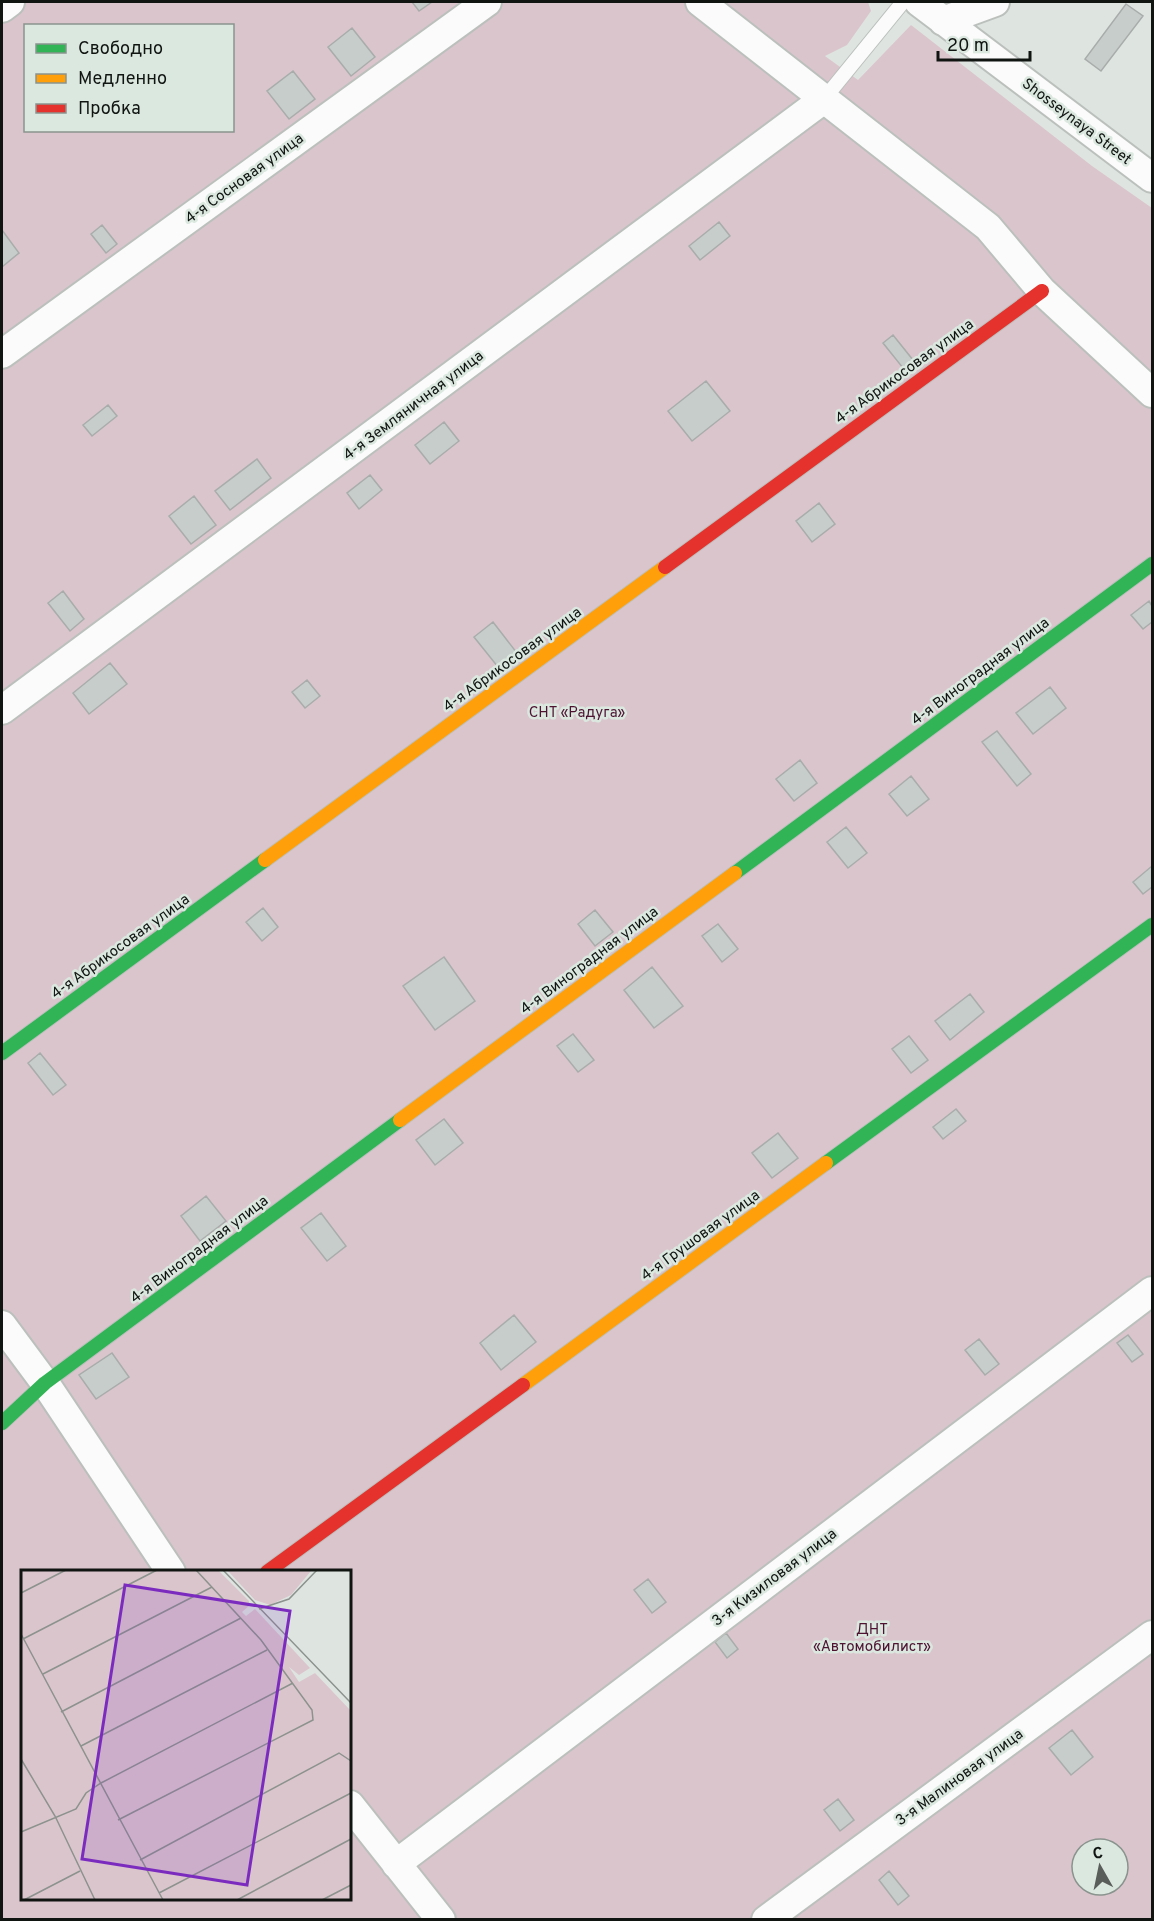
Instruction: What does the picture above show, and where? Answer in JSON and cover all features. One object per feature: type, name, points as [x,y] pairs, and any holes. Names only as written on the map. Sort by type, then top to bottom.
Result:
[{"type":"street","points":[[2,8],[10,2]]},
{"type":"street","name":"4-я Сосновая улица","points":[[2,354],[487,2]]},
{"type":"street","points":[[700,2],[988,227],[1042,291],[1152,393]]},
{"type":"street","name":"Shosseynaya Street","points":[[918,2],[1152,178]]},
{"type":"street","points":[[943,21],[995,2]]},
{"type":"street","name":"4-я Земляничная улица","points":[[2,710],[824,99]]},
{"type":"street","name":"4-я Абрикосовая улица","points":[[2,1053],[1042,291]]},
{"type":"street","name":"4-я Виноградная улица","points":[[2,1423],[45,1383],[1152,564]]},
{"type":"street","name":"4-я Грушовая улица","points":[[270,1570],[1152,925]]},
{"type":"street","name":"3-я Кизиловая улица","points":[[396,1864],[1152,1291]]},
{"type":"street","points":[[2,1325],[45,1383],[170,1570]]},
{"type":"street","name":"3-я Малиновая улица","points":[[766,1920],[1152,1635]]},
{"type":"street","points":[[351,1806],[441,1920]]},
{"type":"lane","points":[[824,99],[903,2]]},
{"type":"green space","name":"СНТ «Радуга»","points":[[2,2],[868,2],[871,11],[847,45],[825,56],[858,80],[911,25],[1092,166],[1152,208],[1152,1919],[2,1920]]},
{"type":"building","points":[[412,2],[432,2],[419,11]]},
{"type":"building","points":[[1126,4],[1143,16],[1101,71],[1085,59]]},
{"type":"building","points":[[352,28],[375,57],[351,76],[328,47]]},
{"type":"building","points":[[293,71],[315,99],[289,119],[267,91]]},
{"type":"building","points":[[719,222],[730,236],[700,260],[689,246]]},
{"type":"building","points":[[102,225],[117,244],[106,253],[91,234]]},
{"type":"building","points":[[2,230],[19,253],[2,267]]},
{"type":"building","points":[[893,335],[913,360],[903,368],[883,343]]},
{"type":"building","points":[[706,381],[730,411],[692,441],[668,411]]},
{"type":"building","points":[[108,405],[117,416],[92,436],[83,425]]},
{"type":"building","points":[[444,422],[459,441],[430,464],[415,445]]},
{"type":"building","points":[[257,459],[271,478],[230,510],[215,491]]},
{"type":"building","points":[[370,475],[382,490],[359,509],[347,493]]},
{"type":"building","points":[[194,496],[216,525],[191,544],[169,516]]},
{"type":"building","points":[[819,503],[835,524],[812,542],[796,521]]},
{"type":"building","points":[[63,591],[84,619],[70,631],[48,603]]},
{"type":"building","points":[[1149,601],[1152,606],[1152,622],[1143,629],[1131,615]]},
{"type":"building","points":[[493,622],[517,653],[498,667],[474,637]]},
{"type":"building","points":[[110,663],[127,684],[89,714],[73,693]]},
{"type":"building","points":[[307,680],[320,696],[305,708],[292,692]]},
{"type":"building","points":[[1050,687],[1066,708],[1033,734],[1016,713]]},
{"type":"building","points":[[997,731],[1031,774],[1017,786],[982,742]]},
{"type":"building","points":[[800,760],[817,783],[794,801],[776,779]]},
{"type":"building","points":[[911,776],[929,799],[907,816],[889,794]]},
{"type":"building","points":[[846,827],[867,853],[848,868],[827,842]]},
{"type":"building","points":[[1152,866],[1152,887],[1143,894],[1133,882]]},
{"type":"building","points":[[263,908],[278,927],[262,941],[246,922]]},
{"type":"building","points":[[595,910],[613,932],[595,946],[578,924]]},
{"type":"building","points":[[718,924],[738,949],[722,962],[702,936]]},
{"type":"building","points":[[444,957],[475,1001],[435,1030],[403,986]]},
{"type":"building","points":[[652,967],[683,1006],[654,1028],[624,990]]},
{"type":"building","points":[[970,994],[984,1012],[950,1040],[935,1021]]},
{"type":"building","points":[[573,1034],[594,1060],[578,1072],[557,1046]]},
{"type":"building","points":[[909,1036],[928,1060],[911,1073],[892,1049]]},
{"type":"building","points":[[40,1053],[66,1085],[53,1095],[28,1063]]},
{"type":"building","points":[[956,1109],[966,1121],[943,1139],[933,1127]]},
{"type":"building","points":[[444,1119],[463,1143],[435,1165],[416,1140]]},
{"type":"building","points":[[778,1133],[798,1158],[772,1178],[752,1153]]},
{"type":"building","points":[[206,1196],[226,1221],[200,1241],[181,1216]]},
{"type":"building","points":[[321,1213],[346,1246],[327,1261],[301,1228]]},
{"type":"building","points":[[514,1315],[536,1342],[501,1370],[480,1343]]},
{"type":"building","points":[[1128,1335],[1143,1354],[1132,1362],[1117,1343]]},
{"type":"building","points":[[979,1339],[999,1364],[985,1375],[965,1350]]},
{"type":"building","points":[[112,1353],[129,1377],[96,1399],[79,1375]]},
{"type":"building","points":[[648,1579],[666,1602],[652,1613],[634,1590]]},
{"type":"building","points":[[726,1633],[738,1649],[727,1658],[715,1642]]},
{"type":"building","points":[[1072,1730],[1093,1757],[1071,1775],[1049,1748]]},
{"type":"building","points":[[838,1799],[854,1820],[840,1831],[824,1810]]},
{"type":"building","points":[[889,1871],[909,1896],[898,1905],[879,1880]]},
{"type":"traffic: fast","points":[[735,873],[1152,564]]},
{"type":"traffic: fast","points":[[2,1053],[265,860]]},
{"type":"traffic: fast","points":[[826,1163],[1152,925]]},
{"type":"traffic: fast","points":[[2,1423],[45,1383],[400,1120]]},
{"type":"traffic: slow","points":[[265,860],[665,567]]},
{"type":"traffic: slow","points":[[400,1120],[735,873]]},
{"type":"traffic: slow","points":[[523,1385],[826,1163]]},
{"type":"traffic: jam","points":[[665,567],[1042,291]]},
{"type":"traffic: jam","points":[[270,1570],[523,1385]]},
{"type":"park label","name":"ДНТ «Автомобилист»","points":[[872,1638]]}]
